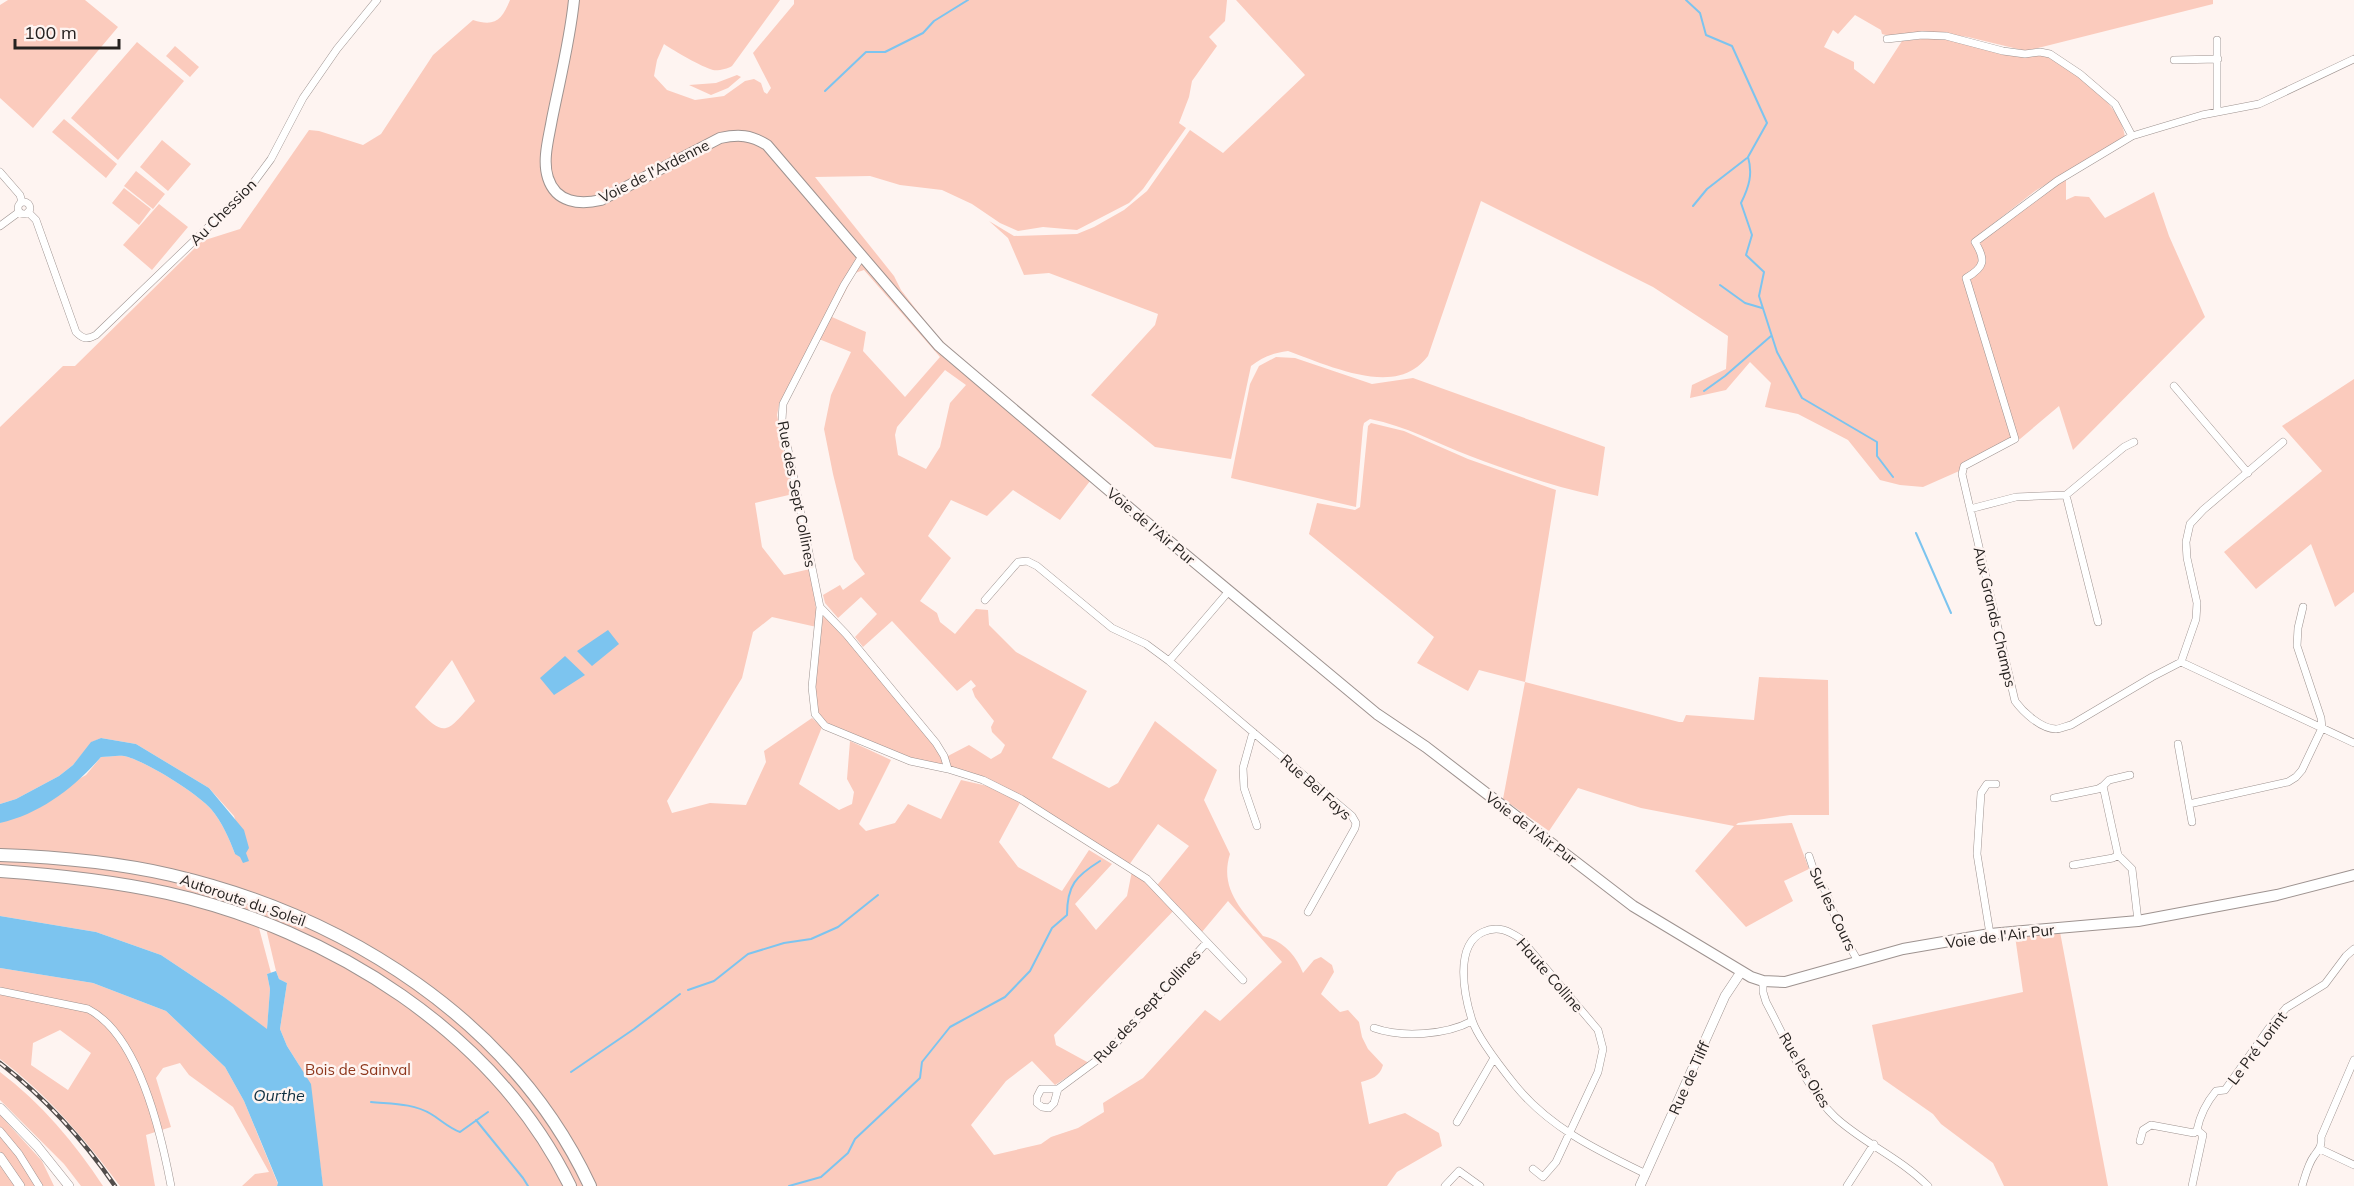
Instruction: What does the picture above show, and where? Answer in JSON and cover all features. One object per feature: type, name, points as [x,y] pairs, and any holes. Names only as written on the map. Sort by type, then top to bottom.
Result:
[{"type":"highway","name":"Autoroute du Soleil","points":[[0,855],[50,857],[113,864],[172,876],[233,893],[296,916],[352,943],[407,976],[452,1010],[502,1056],[544,1106],[579,1162],[590,1186]]},
{"type":"highway","name":"Autoroute du Soleil","points":[[0,871],[109,882],[168,894],[267,925],[344,959],[397,992],[442,1025],[487,1067],[529,1118],[570,1186]]},
{"type":"main road","name":"Voie de l'Ardenne","points":[[574,0],[547,151],[548,179],[555,191],[563,198],[573,202],[586,203],[602,200],[720,138],[734,135],[752,136],[767,145],[777,155],[862,256]]},
{"type":"main road","name":"Voie de l'Air Pur","points":[[862,256],[939,346],[1377,714],[1426,747],[1633,906],[1741,972],[1762,981],[1798,979],[1903,949],[1990,934],[2138,921],[2277,895],[2354,875]]},
{"type":"main road","name":"Rue de Tilff","points":[[1640,1186],[1725,996],[1741,972]]},
{"type":"main road","points":[[0,1108],[37,1146],[69,1186]]},
{"type":"main road","points":[[0,1157],[20,1186]]},
{"type":"street","name":"Au Chession","points":[[28,212],[36,220],[74,327],[83,339],[90,339],[251,186],[271,159],[303,98],[377,0]]},
{"type":"street","points":[[1887,39],[1922,35],[1946,36],[2003,51],[2050,54],[2080,74],[2115,104],[2132,136],[2217,112],[2259,104],[2354,59]]},
{"type":"street","points":[[2217,40],[2217,112]]},
{"type":"street","points":[[2174,60],[2218,59]]},
{"type":"street","name":"Aux Grands Champs","points":[[2132,136],[2057,181],[1975,242],[1982,256],[1982,264],[1978,271],[1966,278],[2015,439],[1964,466],[1962,474],[2010,688],[2021,709],[2045,726],[2057,729],[2071,725],[2181,662]]},
{"type":"street","points":[[0,172],[20,195],[22,202]]},
{"type":"street","points":[[19,212],[18,206],[22,202]]},
{"type":"street","points":[[0,226],[19,212],[22,214],[28,212],[29,205],[22,202]]},
{"type":"street","name":"Rue des Sept Collines","points":[[862,256],[844,285],[783,404],[782,412],[820,607],[812,687],[814,711],[818,720],[825,726],[910,761],[948,769],[1002,788],[1147,879],[1243,980]]},
{"type":"street","points":[[2174,386],[2248,473]]},
{"type":"street","points":[[1970,508],[2016,497],[2066,495],[2124,447],[2134,442]]},
{"type":"street","points":[[2283,442],[2203,510],[2190,524],[2186,542],[2187,558],[2197,603],[2196,619],[2181,662],[2354,743]]},
{"type":"street","points":[[2066,495],[2098,622]]},
{"type":"street","name":"Rue Bel Fays","points":[[985,600],[1018,562],[1027,561],[1037,566],[1112,628],[1146,644],[1169,662],[1352,816],[1356,823],[1352,835],[1308,912]]},
{"type":"street","points":[[1169,662],[1229,591]]},
{"type":"street","points":[[820,607],[846,634],[936,742],[948,769]]},
{"type":"street","points":[[2189,804],[2288,782],[2302,770],[2322,729],[2321,718],[2297,646],[2303,607]]},
{"type":"street","points":[[1253,732],[1243,768],[1244,788],[1257,826]]},
{"type":"street","points":[[2178,744],[2192,822]]},
{"type":"street","points":[[2054,798],[2098,789],[2109,780],[2130,776]]},
{"type":"street","points":[[1990,934],[1977,854],[1981,793],[1987,784],[1996,784]]},
{"type":"street","points":[[2103,786],[2118,855],[2132,869],[2138,921]]},
{"type":"street","points":[[2073,865],[2113,858],[2118,855]]},
{"type":"street","name":"Sur les Cours","points":[[1809,856],[1840,930],[1858,961]]},
{"type":"street","name":"Haute Colline","points":[[1472,1021],[1464,968],[1467,949],[1471,941],[1484,931],[1500,928],[1507,930],[1521,939],[1598,1030],[1604,1049],[1598,1072],[1568,1134]]},
{"type":"street","name":"Rue des Sept Collines","points":[[1058,1089],[1108,1053],[1207,942]]},
{"type":"street","name":"Le Pré Lorint","points":[[2192,1186],[2203,1135],[2197,1130],[2202,1112],[2212,1096],[2216,1091],[2225,1090],[2286,1008],[2325,984],[2354,949]]},
{"type":"street","name":"Rue les Oies","points":[[1762,981],[1762,992],[1766,1002],[1817,1096],[1837,1119],[1897,1159],[1928,1186]]},
{"type":"street","points":[[0,992],[88,1009],[97,1014],[115,1031],[133,1062],[151,1103],[162,1139],[171,1186]]},
{"type":"street","points":[[1374,1028],[1389,1033],[1438,1032],[1457,1029],[1472,1021],[1494,1058],[1533,1105],[1568,1134],[1646,1174]]},
{"type":"street","points":[[1457,1122],[1494,1058]]},
{"type":"street","points":[[2302,1186],[2314,1156],[2320,1149],[2321,1137],[2354,1060]]},
{"type":"street","points":[[2140,1141],[2143,1130],[2151,1125],[2194,1133],[2197,1130]]},
{"type":"street","points":[[0,1131],[19,1154],[39,1186]]},
{"type":"street","points":[[1533,1169],[1543,1177],[1556,1162],[1568,1134]]},
{"type":"street","points":[[1847,1186],[1874,1144]]},
{"type":"street","points":[[2320,1149],[2354,1165]]},
{"type":"street","points":[[1445,1186],[1459,1171],[1480,1186]]},
{"type":"green space","points":[[8,0],[85,0],[118,27],[33,128],[0,98],[0,5]]},
{"type":"green space","name":"Bois de Sainval","points":[[510,0],[780,0],[732,66],[728,68],[713,70],[664,44],[657,60],[654,76],[667,90],[695,100],[724,96],[745,81],[754,79],[761,83],[767,94],[771,88],[753,53],[794,4],[794,0],[1227,0],[1225,21],[1209,37],[1217,46],[1192,81],[1189,97],[1179,123],[1186,128],[1143,189],[1129,203],[1077,230],[1043,227],[1018,231],[1000,223],[972,204],[942,190],[900,185],[870,176],[815,177],[894,276],[901,290],[936,335],[1090,481],[1060,520],[1013,490],[987,516],[951,500],[928,536],[951,558],[920,601],[937,613],[940,622],[955,634],[976,609],[988,610],[989,625],[1016,652],[1087,691],[1052,758],[1109,788],[1118,783],[1155,721],[1217,770],[1204,800],[1230,854],[1227,867],[1228,878],[1234,898],[1263,936],[1276,941],[1292,954],[1303,973],[1314,960],[1321,957],[1332,965],[1334,972],[1321,994],[1340,1012],[1348,1010],[1359,1022],[1362,1037],[1368,1049],[1383,1065],[1377,1075],[1361,1082],[1369,1124],[1405,1113],[1439,1133],[1442,1146],[1397,1172],[1387,1186],[323,1186],[315,1127],[299,1065],[280,1029],[287,983],[279,979],[276,971],[264,920],[259,928],[271,973],[267,974],[270,989],[267,1030],[224,997],[161,955],[96,932],[0,916],[0,823],[86,775],[101,757],[121,756],[133,759],[183,786],[215,814],[235,854],[246,853],[234,816],[209,788],[136,744],[101,738],[92,742],[73,765],[59,776],[16,799],[0,804],[0,427],[63,366],[75,366],[202,241],[240,229],[309,130],[363,145],[381,134],[433,55],[473,20],[487,23],[497,20],[504,13]],"holes":[[[864,270],[940,357],[905,397],[863,351],[866,332],[832,317],[855,273]],[[814,337],[851,352],[831,395],[824,429],[854,559],[865,574],[843,590],[840,585],[823,595],[825,603],[838,618],[861,597],[877,614],[855,637],[863,647],[892,621],[957,691],[971,680],[976,686],[972,689],[975,697],[994,721],[991,727],[992,732],[1005,745],[1001,753],[991,759],[969,745],[946,757],[949,767],[1015,793],[1129,865],[1158,824],[1189,846],[1154,889],[1132,871],[1127,896],[1096,930],[1075,904],[1112,864],[1089,850],[1062,891],[1018,867],[999,842],[1021,801],[1001,789],[961,780],[941,819],[908,804],[895,823],[866,831],[859,824],[891,760],[850,741],[847,779],[854,792],[852,804],[839,810],[799,784],[822,727],[812,718],[764,751],[766,762],[746,805],[710,803],[672,813],[667,801],[742,678],[753,632],[772,617],[821,628],[815,691],[819,714],[825,722],[911,760],[945,767],[943,758],[920,726],[847,640],[816,608],[810,569],[784,575],[762,547],[755,503],[793,494],[777,415],[779,405]],[[945,370],[966,385],[950,403],[940,447],[926,469],[898,455],[895,435],[897,427]],[[452,660],[475,701],[458,720],[446,728],[440,728],[415,707]],[[1228,901],[1282,962],[1220,1021],[1205,1010],[1143,1078],[1103,1103],[1104,1112],[1078,1128],[1051,1137],[1041,1144],[994,1155],[971,1125],[1006,1081],[1032,1061],[1055,1085],[1089,1063],[1056,1045],[1054,1035],[1178,906],[1202,932]]]},
{"type":"green space","points":[[1236,0],[2213,0],[2213,4],[2026,51],[1968,37],[1931,32],[1890,36],[1882,34],[1881,30],[1855,15],[1838,34],[1833,30],[1824,47],[1854,62],[1854,69],[1874,84],[1902,41],[1943,37],[2043,55],[2081,78],[2094,88],[2115,112],[2125,137],[2035,191],[1975,238],[2066,179],[2066,200],[2075,196],[2089,197],[2105,218],[2154,192],[2169,236],[2205,317],[2073,450],[2059,406],[2020,439],[1966,468],[1923,487],[1900,485],[1880,480],[1848,440],[1798,414],[1765,407],[1771,383],[1750,362],[1726,390],[1690,398],[1692,385],[1726,369],[1728,336],[1653,287],[1481,201],[1428,356],[1418,366],[1401,375],[1369,376],[1334,368],[1288,351],[1273,354],[1251,366],[1231,459],[1155,447],[1091,395],[1155,325],[1158,314],[1049,273],[1024,275],[1008,238],[989,221],[1014,236],[1077,234],[1124,210],[1147,191],[1190,130],[1223,153],[1305,75]]},
{"type":"green space","points":[[137,42],[184,81],[118,160],[71,118]]},
{"type":"green space","points":[[175,46],[199,67],[190,77],[166,56]]},
{"type":"green space","points":[[737,75],[741,77],[728,88],[711,95],[689,85],[716,83]]},
{"type":"green space","points":[[64,119],[117,164],[106,178],[52,132]]},
{"type":"green space","points":[[162,140],[191,164],[168,191],[140,167]]},
{"type":"green space","points":[[136,171],[165,194],[153,209],[124,186]]},
{"type":"green space","points":[[124,188],[151,209],[139,225],[112,203]]},
{"type":"green space","points":[[159,204],[188,227],[152,270],[123,245]]},
{"type":"green space","points":[[1276,357],[1295,358],[1372,384],[1413,378],[1605,447],[1598,496],[1518,473],[1408,430],[1370,419],[1364,423],[1363,427],[1356,507],[1231,478],[1250,384],[1259,366]]},
{"type":"green space","points":[[2354,379],[2354,592],[2335,607],[2311,544],[2256,589],[2224,552],[2322,471],[2282,426]]},
{"type":"green space","points":[[1371,423],[1404,431],[1468,459],[1556,490],[1525,682],[1479,670],[1468,691],[1417,663],[1434,637],[1309,534],[1317,503],[1355,510],[1360,507],[1368,426]]},
{"type":"green space","points":[[1759,677],[1828,680],[1829,815],[1790,815],[1736,825],[1792,823],[1809,869],[1784,881],[1793,901],[1746,927],[1695,871],[1734,826],[1641,808],[1578,788],[1549,831],[1503,799],[1525,682],[1683,722],[1686,715],[1754,720]]},
{"type":"green space","points":[[2060,932],[2108,1186],[2004,1186],[1993,1163],[1941,1124],[1933,1114],[1883,1079],[1872,1025],[2023,992],[2015,936]]},
{"type":"green space","points":[[0,968],[93,983],[166,1011],[225,1067],[244,1101],[278,1184],[277,1186],[242,1186],[255,1174],[269,1172],[233,1107],[189,1075],[180,1063],[163,1068],[156,1078],[171,1127],[146,1135],[155,1186],[120,1186],[93,1151],[49,1102],[0,1059]],"holes":[[[60,1030],[91,1053],[68,1090],[31,1065],[33,1043]]]},
{"type":"green space","points":[[0,1072],[56,1124],[103,1186],[81,1186],[64,1164],[0,1100]]},
{"type":"green space","points":[[0,1115],[42,1161],[54,1186],[0,1186]]},
{"type":"water","points":[[608,630],[619,644],[592,666],[577,651]]},
{"type":"water","points":[[565,656],[585,675],[554,695],[540,678]]},
{"type":"water","points":[[101,738],[136,744],[209,788],[244,830],[249,848],[246,853],[249,861],[243,863],[235,854],[222,825],[204,802],[157,770],[124,756],[101,757],[68,789],[55,798],[29,813],[0,823],[0,804],[16,799],[59,776],[73,765],[91,742]]},
{"type":"water","name":"Ourthe","points":[[0,916],[96,932],[161,955],[267,1029],[270,989],[267,974],[276,971],[279,979],[287,983],[280,1029],[287,1046],[311,1084],[323,1186],[277,1186],[278,1183],[244,1101],[225,1067],[166,1011],[93,983],[0,968]]},
{"type":"waterway","points":[[825,91],[866,52],[885,52],[923,33],[934,21],[968,0]]},
{"type":"waterway","points":[[1686,0],[1700,13],[1706,35],[1732,46],[1767,123],[1748,157],[1749,180],[1741,203],[1752,235],[1746,255],[1764,272],[1759,296],[1777,352],[1802,398],[1877,442],[1877,456],[1893,477]]},
{"type":"waterway","points":[[1693,206],[1707,189],[1747,158]]},
{"type":"waterway","points":[[1720,285],[1745,303],[1762,308]]},
{"type":"waterway","points":[[1704,391],[1771,336]]},
{"type":"waterway","points":[[1916,533],[1951,613]]},
{"type":"waterway","points":[[789,1186],[821,1177],[848,1153],[855,1139],[920,1078],[922,1062],[950,1027],[1005,997],[1030,971],[1052,928],[1067,915],[1067,905],[1074,882],[1100,861]]},
{"type":"waterway","points":[[688,990],[714,981],[748,954],[784,943],[811,939],[838,927],[878,895]]},
{"type":"waterway","points":[[571,1072],[680,994]]},
{"type":"waterway","points":[[371,1102],[424,1110],[460,1132],[488,1112]]},
{"type":"waterway","points":[[476,1120],[528,1186]]},
{"type":"railway","points":[[0,1063],[62,1120],[115,1186]]}]
